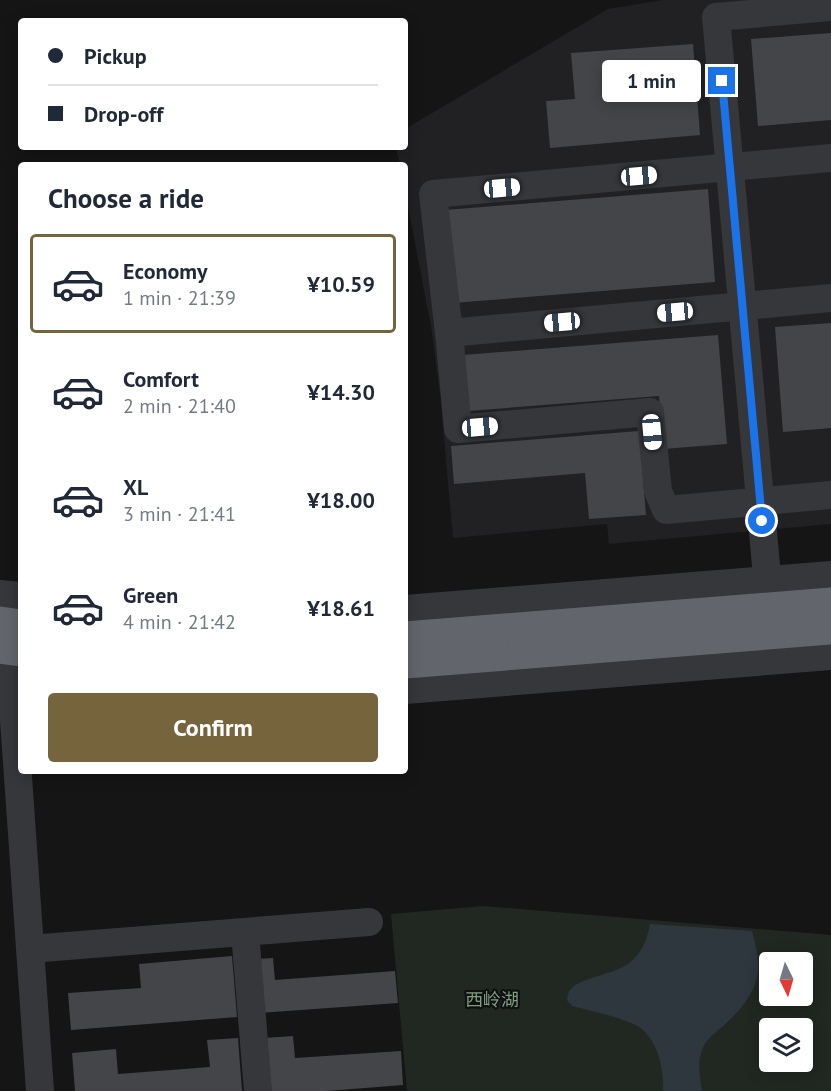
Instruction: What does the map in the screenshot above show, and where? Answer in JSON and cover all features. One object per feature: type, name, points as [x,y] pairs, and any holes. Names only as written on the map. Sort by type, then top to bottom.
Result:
[{"type":"highway","points":[[408,638],[769,594],[831,604]]},
{"type":"highway","points":[[408,662],[831,628]]},
{"type":"street","points":[[769,594],[716,17],[831,7]]},
{"type":"street","points":[[831,158],[434,194],[458,429],[650,412],[658,491],[666,510],[831,495]]},
{"type":"street","points":[[449,333],[831,298]]},
{"type":"street","points":[[408,609],[769,594],[831,575]]},
{"type":"street","points":[[0,594],[18,596]]},
{"type":"street","points":[[10,653],[18,771]]},
{"type":"street","points":[[408,690],[831,656]]},
{"type":"street","points":[[18,774],[40,1091]]},
{"type":"street","points":[[30,949],[369,922]]},
{"type":"street","points":[[245,932],[258,1091]]},
{"type":"shaded area","points":[[663,0],[831,0],[831,524],[609,544],[607,524],[453,538],[440,394],[431,326],[408,207],[408,162],[399,162],[397,150],[408,150],[408,127],[608,9]]},
{"type":"shaded area","points":[[650,924],[752,931],[758,963],[756,981],[751,994],[742,1006],[711,1036],[704,1046],[699,1065],[702,1091],[663,1091],[663,1075],[657,1050],[643,1030],[621,1019],[572,1006],[567,1000],[568,993],[576,985],[615,971],[633,960],[643,946]]},
{"type":"green space","name":"西岭湖","points":[[483,906],[831,935],[831,1091],[407,1091],[391,914]]},
{"type":"building","points":[[831,33],[831,120],[758,126],[751,39]]},
{"type":"building","points":[[693,44],[700,135],[550,148],[546,101],[575,99],[571,53]]},
{"type":"building","points":[[708,189],[715,282],[453,303],[445,210]]},
{"type":"building","points":[[831,323],[831,428],[783,432],[775,327]]},
{"type":"building","points":[[718,335],[727,444],[663,449],[659,396],[468,411],[463,355]]},
{"type":"building","points":[[639,431],[646,515],[589,519],[585,473],[454,484],[451,446]]},
{"type":"building","points":[[232,956],[237,1017],[71,1030],[68,993],[141,988],[139,964]]},
{"type":"building","points":[[273,958],[275,980],[395,971],[398,1003],[259,1013],[256,959]]},
{"type":"building","points":[[293,1036],[295,1058],[401,1051],[403,1085],[327,1091],[267,1091],[264,1038]]},
{"type":"building","points":[[238,1038],[242,1091],[75,1091],[72,1053],[116,1049],[118,1074],[210,1067],[207,1040]]},
{"type":"route","points":[[722,81],[762,521]]}]
